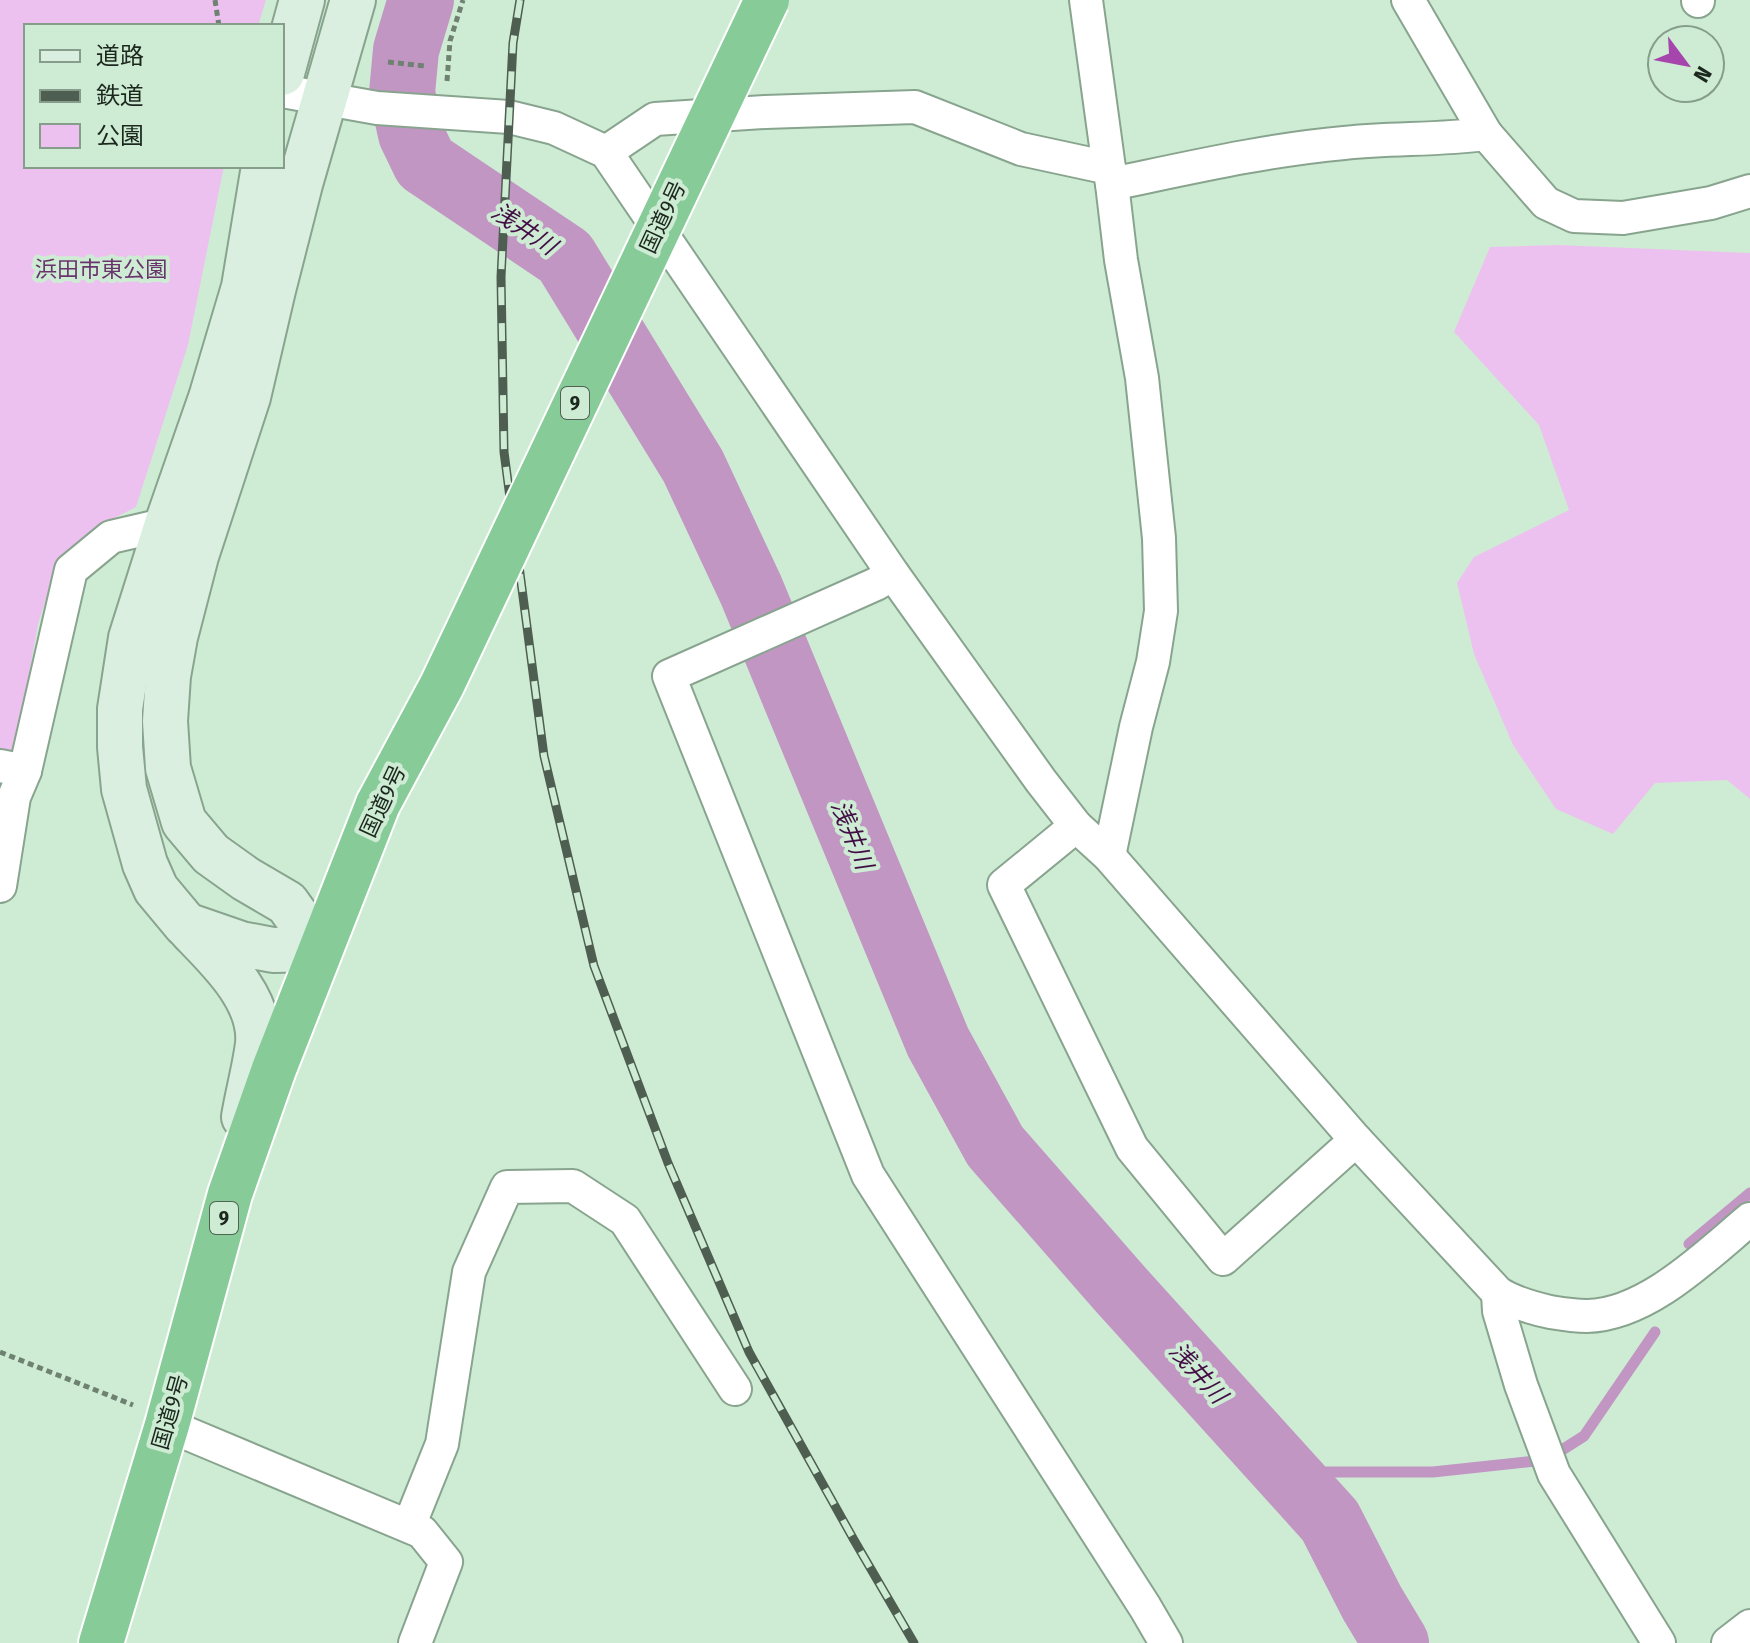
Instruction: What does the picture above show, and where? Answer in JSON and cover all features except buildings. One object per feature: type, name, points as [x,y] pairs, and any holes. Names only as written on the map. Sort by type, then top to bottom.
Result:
[{"type":"highway","name":"国道9号","points":[[101,1643],[150,1415],[274,1069],[378,804],[442,685],[767,0]]},
{"type":"street","points":[[284,66],[302,0]]},
{"type":"street","points":[[320,949],[287,903],[211,854],[184,822],[168,768],[165,721],[168,676],[178,624],[196,556],[248,397],[277,275],[353,0]]},
{"type":"street","points":[[1086,0],[1121,260],[1142,378],[1159,538],[1161,611],[1153,662],[1109,856]]},
{"type":"street","points":[[1408,0],[1486,134],[1546,203],[1574,216],[1623,218],[1711,203],[1750,191]]},
{"type":"street","points":[[284,91],[377,108],[509,117],[554,128],[606,152],[893,574],[1076,826],[1109,856],[1356,1140],[1498,1293],[1535,1309],[1561,1314],[1589,1316],[1612,1312],[1657,1292],[1698,1263],[1750,1219]]},
{"type":"street","points":[[606,152],[655,119],[915,107],[1021,149],[1110,176],[1344,143],[1486,134]]},
{"type":"street","points":[[230,1194],[258,1042],[253,1012],[230,971],[156,889],[145,864],[124,789],[120,709],[131,638],[211,398],[244,287],[264,168]]},
{"type":"street","points":[[0,886],[14,797],[12,768],[71,570],[111,537],[167,524]]},
{"type":"street","points":[[893,574],[669,676],[868,1175],[1166,1643]]},
{"type":"street","points":[[1076,826],[1004,885],[1132,1148],[1223,1259],[1356,1140]]},
{"type":"street","points":[[186,925],[241,944],[273,950],[320,949]]},
{"type":"street","points":[[409,1526],[442,1444],[469,1272],[507,1187],[573,1186],[625,1220],[735,1389]]},
{"type":"street","points":[[1498,1293],[1499,1311],[1539,1438],[1554,1474],[1659,1643]]},
{"type":"street","points":[[150,1415],[422,1532],[446,1562],[415,1643]]},
{"type":"street","points":[[1728,1643],[1750,1626]]},
{"type":"path","points":[[215,0],[219,24]]},
{"type":"path","points":[[436,112],[450,41],[463,0]]},
{"type":"path","points":[[388,62],[425,66]]},
{"type":"path","points":[[0,1352],[150,1415]]},
{"type":"green space","name":"浜田市東公園","points":[[0,0],[266,0],[259,24],[24,24],[24,168],[224,168],[188,345],[136,507],[91,530],[58,561],[38,624],[14,757],[0,753]]},
{"type":"green space","points":[[1558,245],[1750,253],[1750,799],[1727,780],[1655,783],[1613,834],[1556,809],[1513,745],[1474,654],[1457,583],[1474,557],[1569,510],[1539,425],[1454,332],[1490,247]]},
{"type":"waterway","name":"浅井川","points":[[421,0],[406,50],[402,93],[411,134],[425,163],[565,257],[693,466],[751,590],[938,1042],[995,1146],[1330,1521],[1396,1643]]},
{"type":"waterway","points":[[1689,1244],[1750,1193]]},
{"type":"waterway","points":[[1562,1450],[1584,1436],[1655,1332]]},
{"type":"waterway","points":[[1278,1463],[1314,1472],[1433,1472],[1535,1461]]},
{"type":"railway","points":[[520,0],[513,43],[501,277],[504,452],[544,756],[594,966],[668,1163],[749,1352],[914,1643]]}]
